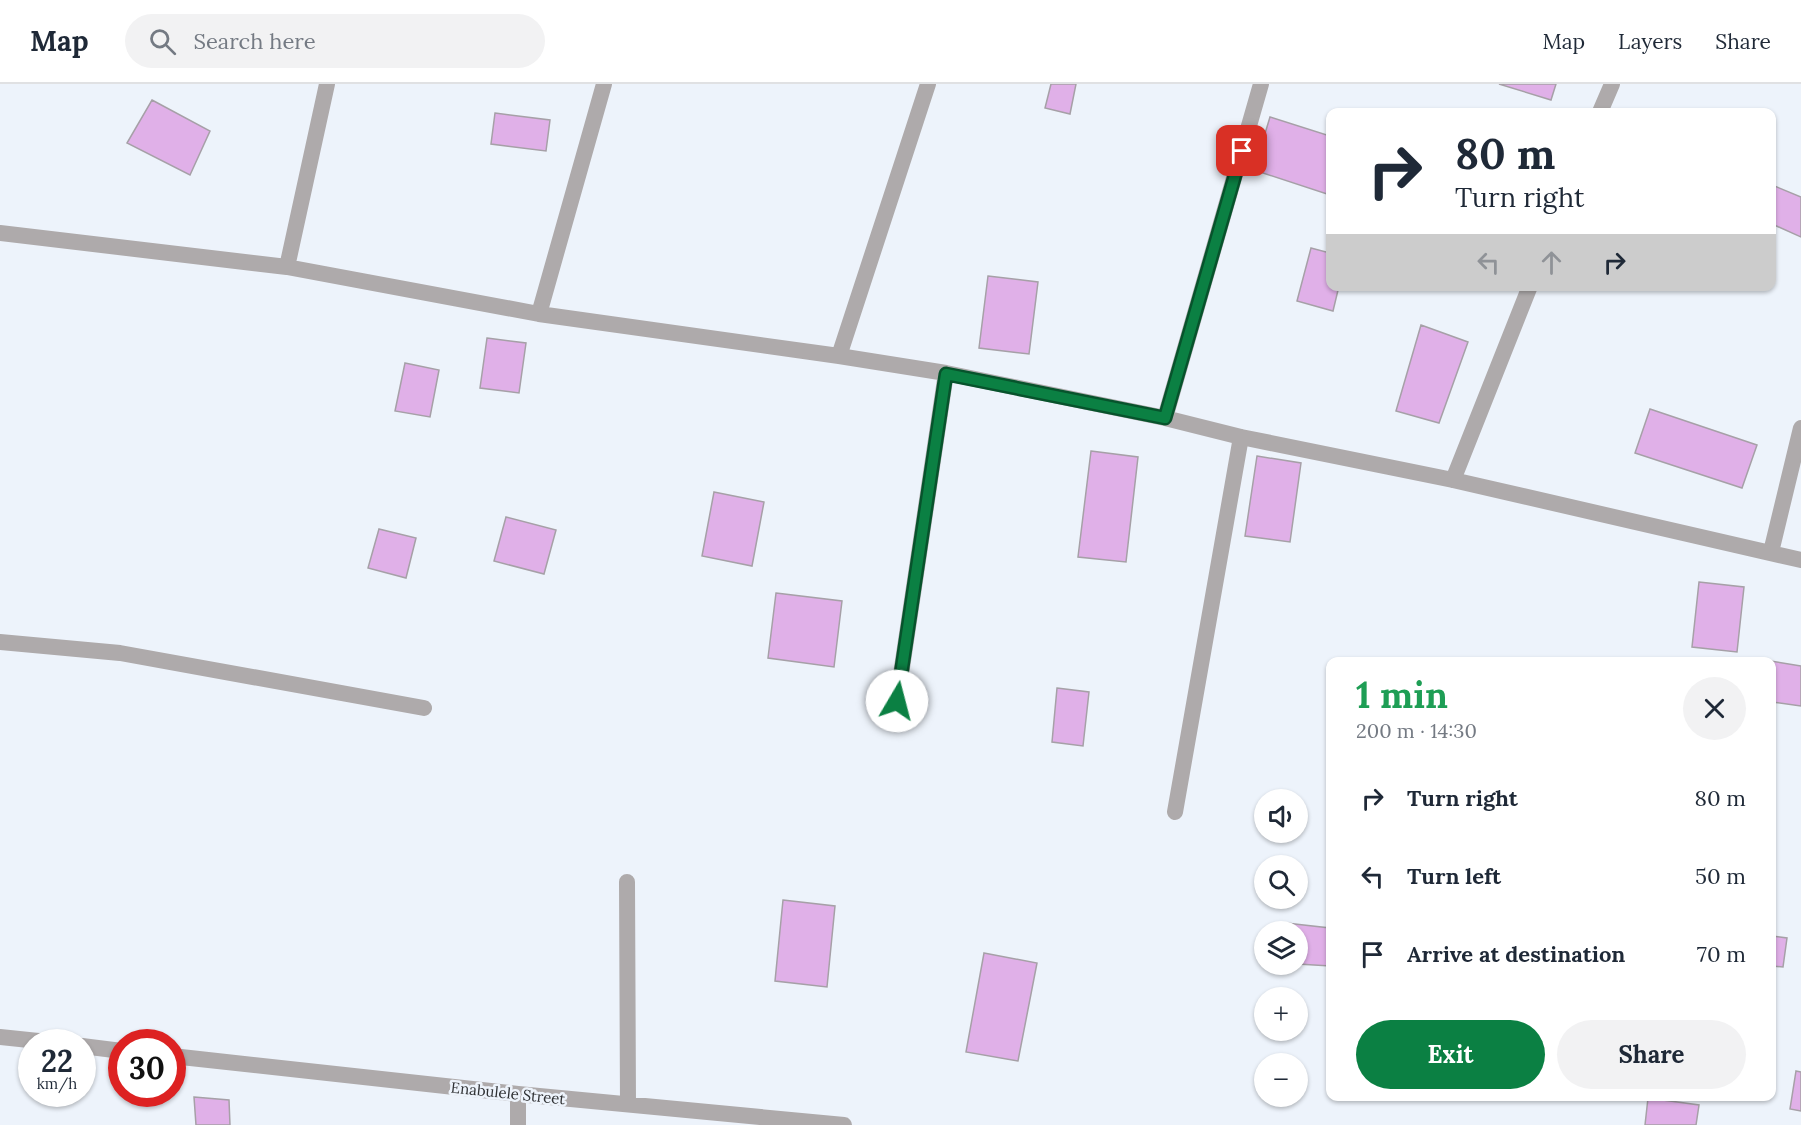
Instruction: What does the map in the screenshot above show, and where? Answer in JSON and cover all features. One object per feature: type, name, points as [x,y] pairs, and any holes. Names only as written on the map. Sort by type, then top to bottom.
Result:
[{"type":"street","points":[[287,267],[327,84]]},
{"type":"street","points":[[539,314],[604,84]]},
{"type":"street","points":[[838,356],[928,84]]},
{"type":"street","points":[[1165,418],[1262,84]]},
{"type":"street","points":[[1602,108],[1612,84]]},
{"type":"street","points":[[0,232],[287,267],[539,314],[838,356],[946,374],[1453,480],[1801,560]]},
{"type":"street","points":[[1453,480],[1528,291]]},
{"type":"street","points":[[897,701],[946,374]]},
{"type":"street","points":[[1771,552],[1801,428]]},
{"type":"street","points":[[1175,813],[1241,437]]},
{"type":"street","points":[[0,642],[120,653],[424,708]]},
{"type":"street","points":[[627,882],[628,1104]]},
{"type":"street","points":[[0,1037],[18,1039]]},
{"type":"street","name":"Enabulele Street","points":[[186,1058],[518,1094],[844,1125]]},
{"type":"street","points":[[518,1094],[518,1125]]},
{"type":"building","points":[[1051,84],[1076,84],[1070,114],[1045,108]]},
{"type":"building","points":[[1499,84],[1556,84],[1551,100]]},
{"type":"building","points":[[152,100],[210,131],[190,175],[127,143]]},
{"type":"building","points":[[495,113],[550,120],[546,151],[491,144]]},
{"type":"building","points":[[1270,117],[1326,135],[1326,194],[1254,170]]},
{"type":"building","points":[[1776,187],[1801,197],[1801,237],[1776,226]]},
{"type":"building","points":[[1311,248],[1326,252],[1326,291],[1338,291],[1333,311],[1297,301]]},
{"type":"building","points":[[988,276],[1038,282],[1029,354],[979,348]]},
{"type":"building","points":[[1421,325],[1468,342],[1439,423],[1396,411]]},
{"type":"building","points":[[487,338],[526,343],[519,393],[480,388]]},
{"type":"building","points":[[405,363],[439,370],[430,417],[395,411]]},
{"type":"building","points":[[1650,409],[1757,445],[1742,488],[1635,453]]},
{"type":"building","points":[[1091,451],[1138,457],[1126,562],[1078,557]]},
{"type":"building","points":[[1257,456],[1301,463],[1290,542],[1245,536]]},
{"type":"building","points":[[714,492],[764,502],[752,566],[702,556]]},
{"type":"building","points":[[506,517],[556,530],[544,574],[494,561]]},
{"type":"building","points":[[379,529],[416,538],[406,578],[368,568]]},
{"type":"building","points":[[1699,582],[1744,587],[1737,652],[1692,647]]},
{"type":"building","points":[[776,593],[842,601],[834,667],[768,658]]},
{"type":"building","points":[[1776,662],[1801,666],[1801,706],[1776,703]]},
{"type":"building","points":[[1057,688],[1089,692],[1083,746],[1052,742]]},
{"type":"building","points":[[783,900],[835,906],[827,987],[775,981]]},
{"type":"building","points":[[1308,926],[1326,928],[1326,966],[1308,965]]},
{"type":"building","points":[[1776,937],[1787,938],[1783,967],[1776,966]]},
{"type":"building","points":[[984,953],[1037,963],[1018,1061],[966,1052]]},
{"type":"building","points":[[1796,1071],[1801,1072],[1801,1111],[1790,1109]]},
{"type":"building","points":[[194,1097],[229,1100],[230,1125],[196,1125]]},
{"type":"building","points":[[1648,1101],[1699,1105],[1696,1125],[1645,1125]]},
{"type":"route","points":[[897,701],[946,374],[1165,418],[1242,151]]}]
